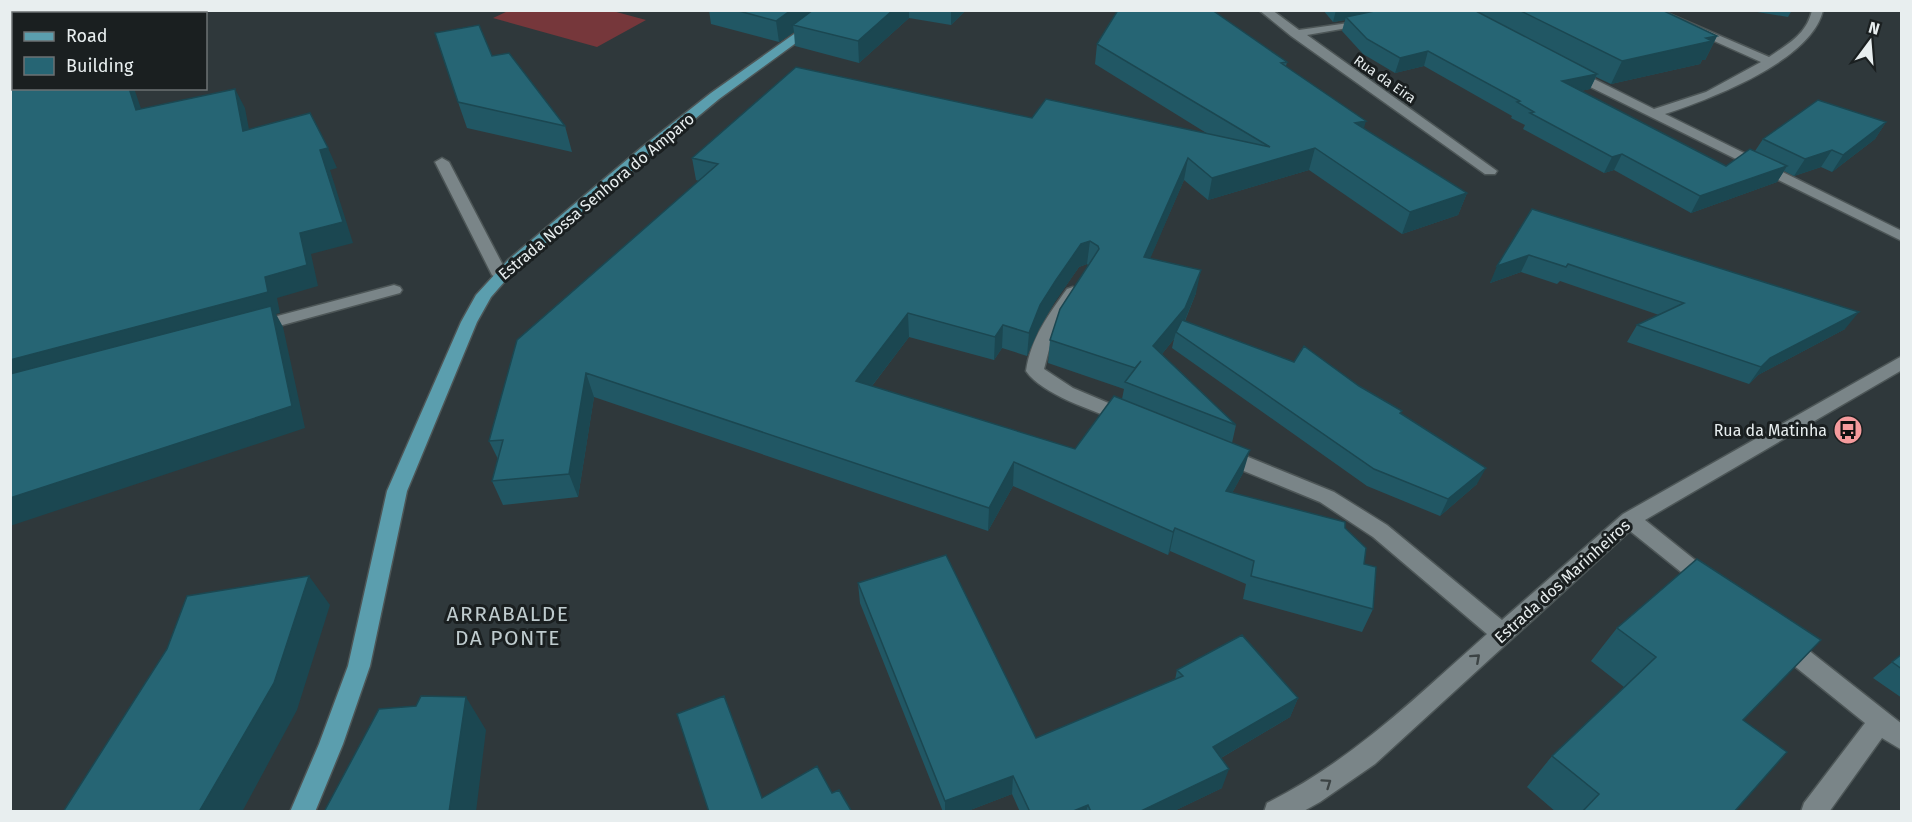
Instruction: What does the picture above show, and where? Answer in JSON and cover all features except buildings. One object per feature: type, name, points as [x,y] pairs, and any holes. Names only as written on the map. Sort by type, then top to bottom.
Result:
[{"type":"main road","name":"Estrada Nossa Senhora do Amparo","points":[[302,812],[331,744],[359,666],[397,491],[469,322],[484,295],[500,275],[706,103],[836,10]]},
{"type":"street","name":"Rua da Eira","points":[[1264,10],[1294,34],[1490,171]]},
{"type":"street","points":[[1650,10],[1770,62]]},
{"type":"street","points":[[1652,114],[1710,95],[1770,62],[1801,41],[1815,23],[1818,10]]},
{"type":"street","points":[[1294,34],[1383,19]]},
{"type":"street","points":[[1557,65],[1902,237]]},
{"type":"street","points":[[442,162],[500,275]]},
{"type":"street","points":[[1080,281],[1043,336],[1037,353],[1035,371],[1052,385],[1076,397],[1145,425]]},
{"type":"street","points":[[236,332],[394,290]]},
{"type":"street","name":"Estrada dos Marinheiros","points":[[1276,812],[1311,794],[1366,756],[1630,519],[1902,362]]},
{"type":"street","points":[[1208,449],[1327,497],[1380,531],[1503,634]]},
{"type":"street","points":[[1630,519],[1723,594]]},
{"type":"street","points":[[1769,632],[1902,739]]},
{"type":"street","points":[[1813,812],[1880,722]]},
{"type":"shaded area","points":[[609,10],[646,20],[597,47],[493,18],[508,11]]},
{"type":"place","name":"Rua da Matinha","points":[[1848,430]]},
{"type":"district","name":"ARRABALDE DA PONTE","points":[[508,626]]}]
